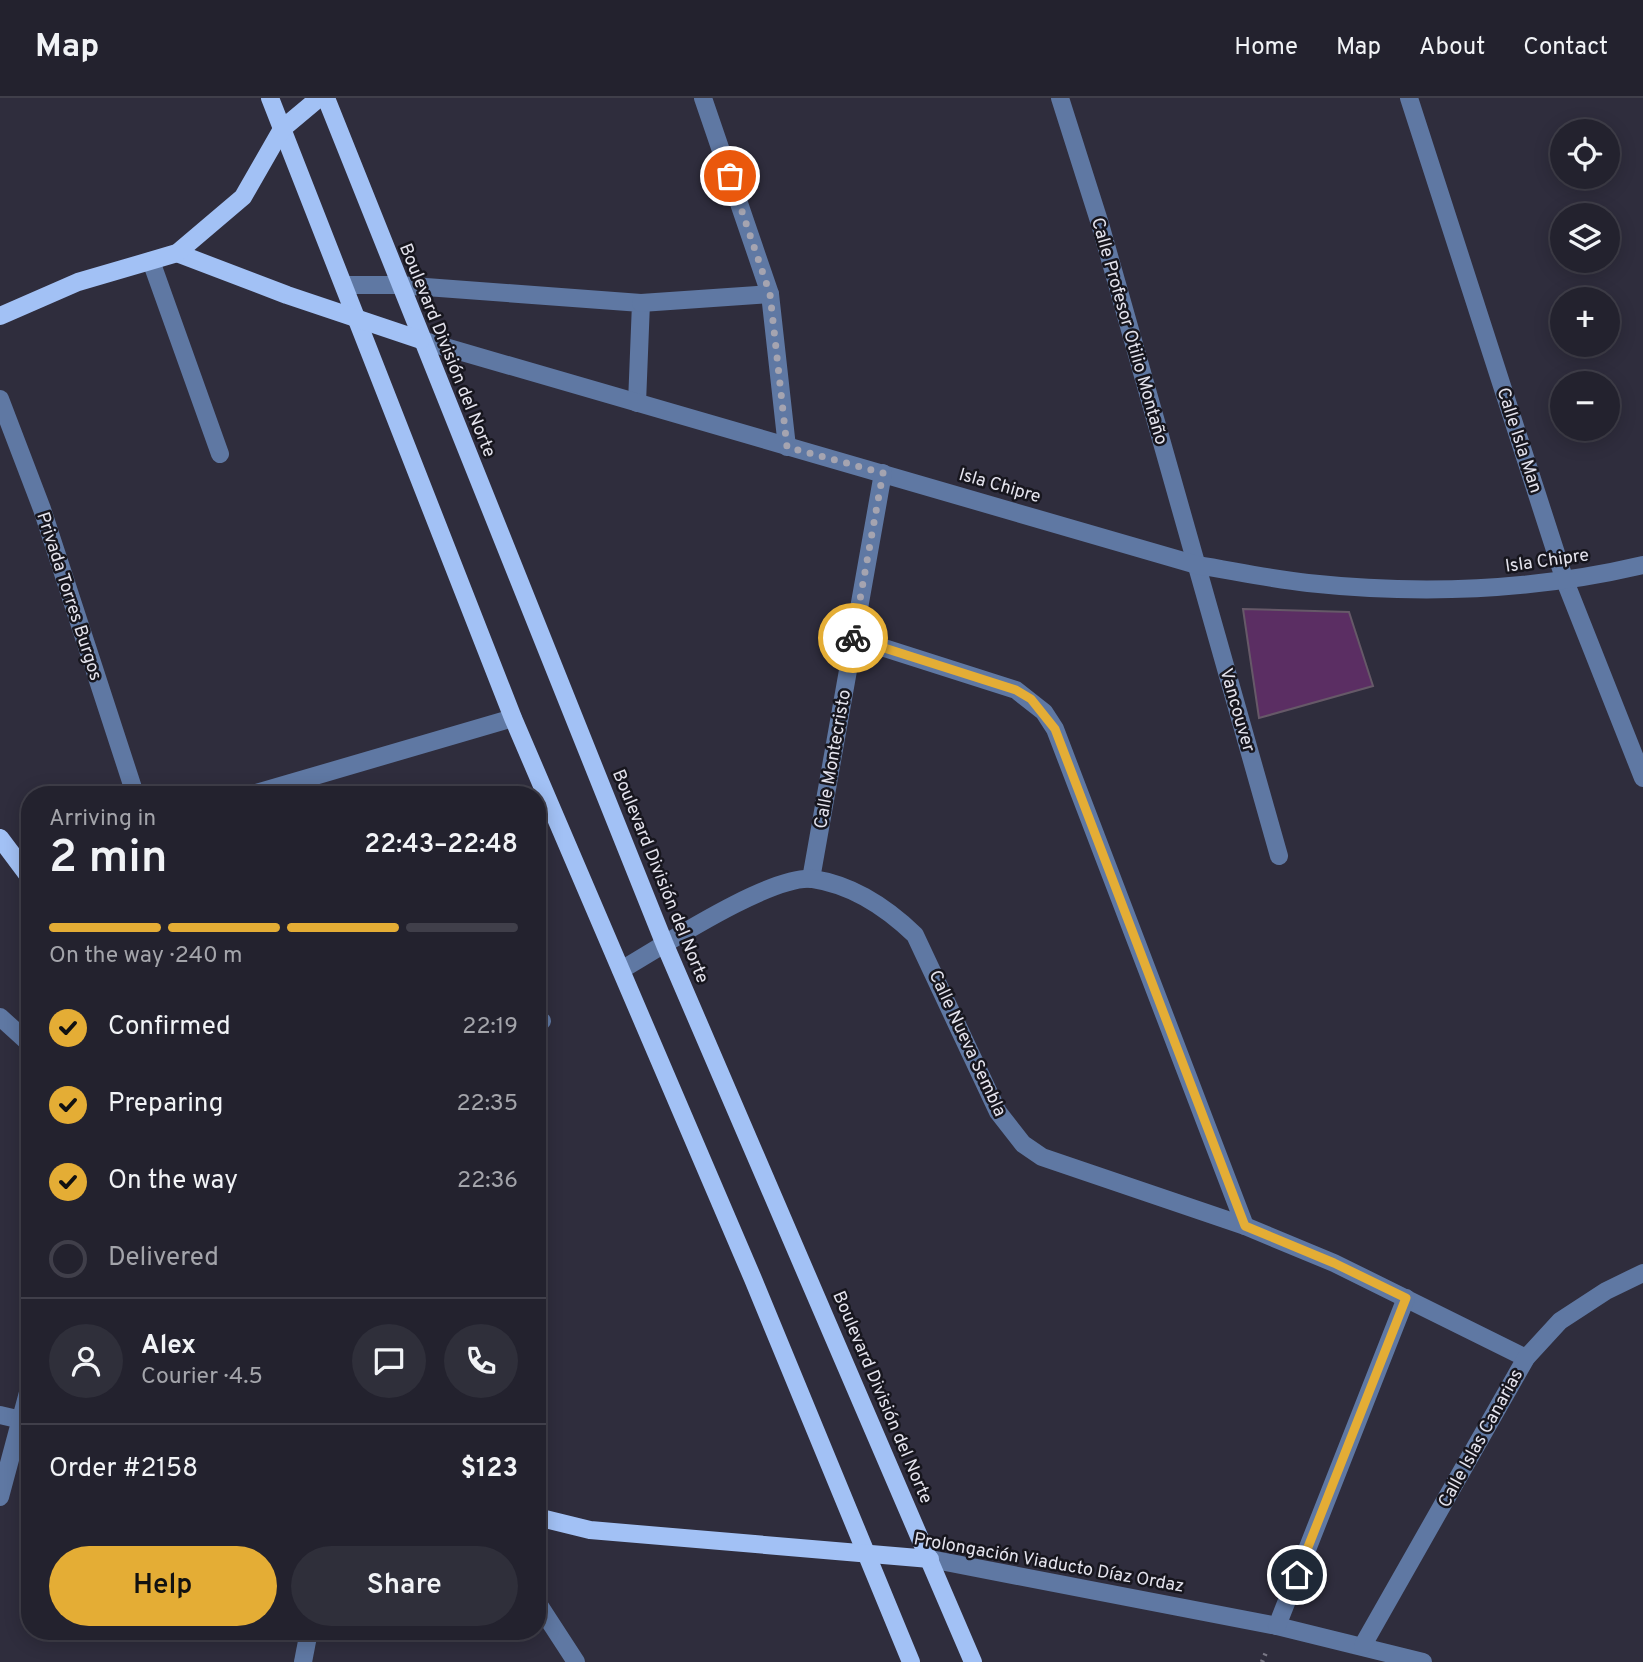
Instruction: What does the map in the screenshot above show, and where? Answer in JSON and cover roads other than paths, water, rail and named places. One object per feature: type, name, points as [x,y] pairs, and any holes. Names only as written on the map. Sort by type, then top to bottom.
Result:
[{"type":"main road","points":[[270,98],[542,786]]},
{"type":"main road","points":[[0,317],[78,282],[177,253],[243,197],[282,129],[319,98]]},
{"type":"main road","name":"Boulevard División del Norte","points":[[326,98],[665,945],[973,1662]]},
{"type":"main road","name":"Isla Chipre","points":[[177,253],[359,321],[421,340]]},
{"type":"main road","points":[[546,795],[748,1267],[911,1662]]},
{"type":"main road","points":[[0,838],[21,866]]},
{"type":"main road","name":"Prolongación Viaducto Díaz Ordaz","points":[[546,1519],[590,1531],[930,1559]]},
{"type":"street","points":[[703,98],[770,294],[787,447]]},
{"type":"street","name":"Calle Profesor Otilio Montaño","points":[[1060,98],[1100,224],[1197,565]]},
{"type":"street","name":"Calle Isla Man","points":[[1409,98],[1565,581],[1643,778]]},
{"type":"street","points":[[151,261],[220,454]]},
{"type":"street","points":[[345,285],[399,285],[641,303],[770,294]]},
{"type":"street","points":[[636,402],[641,303]]},
{"type":"street","name":"Isla Chipre","points":[[421,340],[1197,565],[1307,583],[1441,590],[1500,589],[1565,581],[1643,565]]},
{"type":"street","name":"Privada Torres Burgos","points":[[0,399],[42,509],[132,786]]},
{"type":"street","name":"Calle Montecristo","points":[[811,879],[883,473]]},
{"type":"street","name":"Vancouver","points":[[1197,565],[1279,856]]},
{"type":"street","points":[[853,638],[1016,690],[1037,706],[1055,729],[1245,1226]]},
{"type":"street","points":[[280,786],[513,718]]},
{"type":"street","name":"Calle Nueva Sembla","points":[[621,970],[753,895],[782,883],[811,879],[871,900],[897,917],[915,935],[998,1112],[1023,1144],[1042,1157],[1245,1226],[1334,1263],[1526,1358]]},
{"type":"street","points":[[0,1017],[21,1036]]},
{"type":"street","name":"Calle Islas Canarias","points":[[1363,1645],[1526,1358],[1560,1321],[1606,1291],[1643,1273]]},
{"type":"street","points":[[1277,1626],[1406,1298]]},
{"type":"street","points":[[0,1415],[21,1420]]},
{"type":"street","points":[[0,1497],[21,1433]]},
{"type":"street","name":"Prolongación Viaducto Díaz Ordaz","points":[[930,1559],[1277,1626],[1363,1645],[1423,1662]]},
{"type":"street","points":[[546,1616],[576,1662]]},
{"type":"street","points":[[303,1662],[307,1640]]}]
